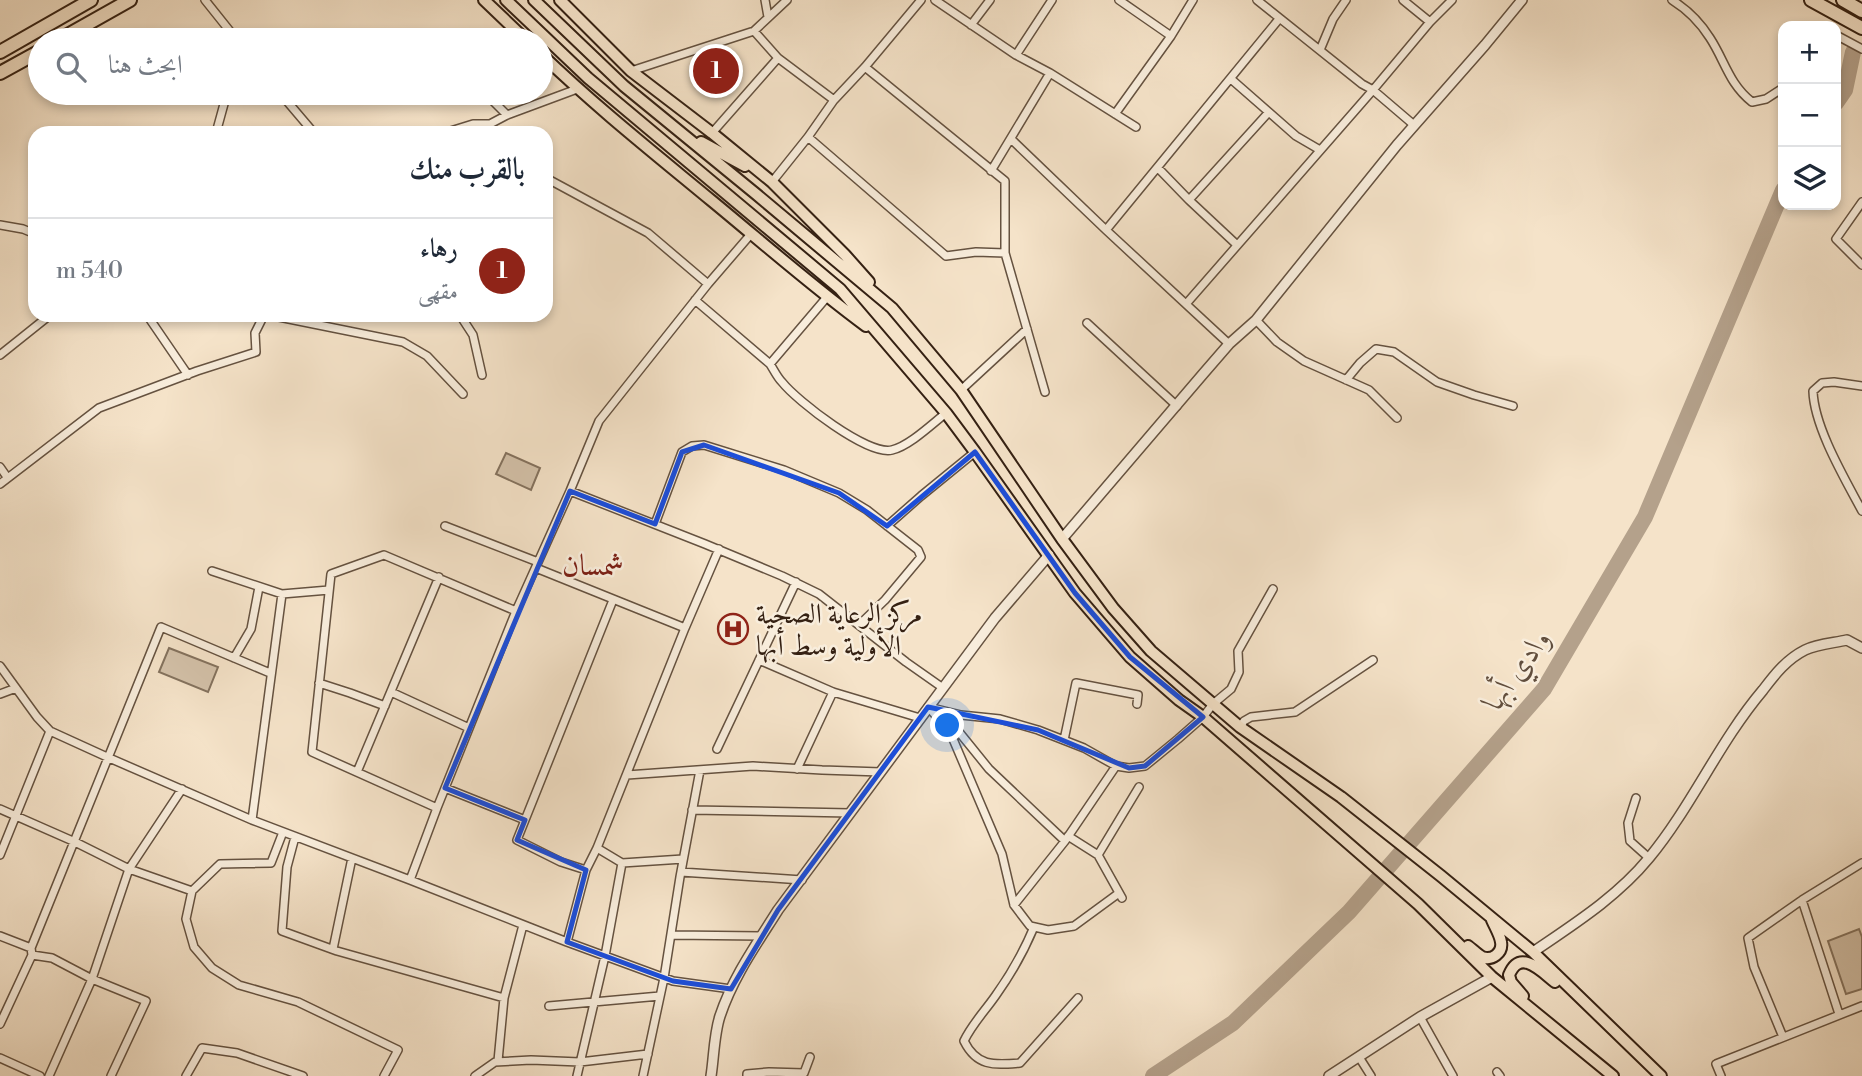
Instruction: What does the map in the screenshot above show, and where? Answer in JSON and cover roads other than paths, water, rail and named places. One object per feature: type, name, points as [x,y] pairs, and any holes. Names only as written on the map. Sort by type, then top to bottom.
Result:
[{"type":"highway","points":[[42,28],[91,0]]},
{"type":"highway","points":[[80,28],[130,0]]},
{"type":"highway","points":[[1811,0],[1862,28]]},
{"type":"highway","points":[[1843,0],[1862,11]]},
{"type":"highway","points":[[0,52],[28,36]]},
{"type":"highway","points":[[0,73],[28,58]]},
{"type":"highway","points":[[0,80],[17,64]]},
{"type":"main road","points":[[484,0],[513,28]]},
{"type":"main road","points":[[506,0],[535,28]]},
{"type":"main road","points":[[534,0],[624,86],[892,308]]},
{"type":"main road","points":[[560,0],[631,71],[772,181],[845,255],[961,390],[1062,539],[1113,608],[1151,652],[1240,727],[1341,797],[1492,918],[1532,952],[1661,1076]]},
{"type":"main road","points":[[553,45],[588,78],[840,289],[946,413],[1074,593],[1130,657],[1418,904],[1492,977],[1613,1076]]},
{"type":"main road","points":[[553,66],[577,89],[827,297],[883,337]]},
{"type":"main road","points":[[673,126],[772,181]]},
{"type":"main road","points":[[657,136],[720,207]]},
{"type":"main road","points":[[1443,928],[1483,957],[1489,958],[1496,956],[1501,950],[1501,942],[1492,918]]},
{"type":"main road","points":[[1541,1017],[1511,982],[1509,975],[1512,966],[1520,962],[1528,963],[1581,998]]},
{"type":"street","points":[[205,0],[227,28]]},
{"type":"street","points":[[765,0],[768,17]]},
{"type":"street","points":[[631,71],[754,31],[787,0]]},
{"type":"street","points":[[772,181],[834,100],[921,0]]},
{"type":"street","points":[[935,0],[1016,55],[1136,127]]},
{"type":"street","points":[[971,25],[990,0]]},
{"type":"street","points":[[1016,55],[1052,0]]},
{"type":"street","points":[[1119,0],[1171,36]]},
{"type":"street","points":[[1115,114],[1171,36],[1193,0]]},
{"type":"street","points":[[1257,0],[1414,125]]},
{"type":"street","points":[[1320,50],[1333,19],[1346,0]]},
{"type":"street","points":[[1404,0],[1430,22]]},
{"type":"street","points":[[1186,304],[1452,0]]},
{"type":"street","points":[[1062,539],[1230,344],[1256,320],[1414,125],[1522,0]]},
{"type":"street","points":[[1672,0],[1687,10],[1702,26],[1741,93],[1752,102],[1766,99],[1778,91]]},
{"type":"street","points":[[1106,230],[1279,19]]},
{"type":"street","points":[[754,31],[778,58],[834,100]]},
{"type":"street","points":[[1841,38],[1862,49]]},
{"type":"street","points":[[712,133],[778,58]]},
{"type":"street","points":[[865,67],[1005,181],[1005,253],[1045,392]]},
{"type":"street","points":[[991,171],[1050,73]]},
{"type":"street","points":[[1231,79],[1296,136],[1320,150]]},
{"type":"street","points":[[553,98],[577,89]]},
{"type":"street","points":[[218,126],[224,105]]},
{"type":"street","points":[[291,105],[308,126]]},
{"type":"street","points":[[497,105],[507,115]]},
{"type":"street","points":[[467,126],[490,124],[534,105]]},
{"type":"street","points":[[1189,200],[1268,113]]},
{"type":"street","points":[[808,137],[946,256],[976,252],[1005,253]]},
{"type":"street","points":[[1011,139],[1230,344]]},
{"type":"street","points":[[1158,168],[1236,244]]},
{"type":"street","points":[[553,182],[648,233],[708,284]]},
{"type":"street","points":[[1862,202],[1836,239],[1862,265]]},
{"type":"street","points":[[0,225],[28,231]]},
{"type":"street","points":[[411,880],[516,611],[599,421],[751,234]]},
{"type":"street","points":[[770,364],[827,297]]},
{"type":"street","points":[[695,300],[770,364],[782,383],[809,408],[867,445],[884,451],[901,447],[946,413]]},
{"type":"street","points":[[1256,320],[1277,341],[1304,361],[1369,390],[1397,418]]},
{"type":"street","points":[[0,355],[41,322]]},
{"type":"street","points":[[153,322],[188,375]]},
{"type":"street","points":[[0,484],[99,408],[256,352],[255,333],[260,322]]},
{"type":"street","points":[[304,322],[403,342],[427,356],[463,394]]},
{"type":"street","points":[[465,322],[473,335],[482,375]]},
{"type":"street","points":[[1087,323],[1177,406]]},
{"type":"street","points":[[961,390],[1027,330]]},
{"type":"street","points":[[1346,380],[1376,349],[1394,352],[1437,382],[1513,406]]},
{"type":"street","points":[[1862,386],[1822,383],[1813,391],[1813,402],[1827,441],[1862,511]]},
{"type":"street","points":[[655,524],[682,452],[692,446],[704,445],[784,470],[839,494],[867,510],[918,550],[921,557],[885,600],[859,625]]},
{"type":"street","points":[[887,526],[975,452]]},
{"type":"street","points":[[0,467],[7,477]]},
{"type":"street","points":[[570,491],[719,549],[819,594],[943,688]]},
{"type":"street","points":[[1853,495],[1862,494]]},
{"type":"street","points":[[444,526],[613,600],[685,628]]},
{"type":"street","points":[[567,942],[586,870],[719,549]]},
{"type":"street","points":[[437,808],[312,752],[331,574],[384,555],[516,611]]},
{"type":"street","points":[[711,1076],[719,1018],[736,976],[761,936],[995,618],[1049,555]]},
{"type":"street","points":[[212,571],[282,594],[329,590]]},
{"type":"street","points":[[357,772],[439,577]]},
{"type":"street","points":[[718,749],[796,582]]},
{"type":"street","points":[[234,658],[251,629],[259,587]]},
{"type":"street","points":[[928,707],[961,715],[1000,719],[1038,730],[1084,748],[1116,766],[1145,766],[1203,717],[1213,704],[1231,689],[1239,672],[1238,651],[1273,589]]},
{"type":"street","points":[[252,820],[282,594]]},
{"type":"street","points":[[586,870],[561,862],[517,840],[613,600]]},
{"type":"street","points":[[0,1024],[160,627],[270,673]]},
{"type":"street","points":[[1532,952],[1598,907],[1649,858],[1744,712],[1784,664],[1807,649],[1847,640],[1862,648]]},
{"type":"street","points":[[759,660],[833,692],[920,718]]},
{"type":"street","points":[[1240,727],[1251,717],[1295,712],[1373,660]]},
{"type":"street","points":[[0,666],[50,731],[107,757],[252,820],[567,942],[673,981],[731,989]]},
{"type":"street","points":[[319,683],[385,706]]},
{"type":"street","points":[[1064,740],[1076,683],[1138,695],[1137,704]]},
{"type":"street","points":[[0,694],[16,688]]},
{"type":"street","points":[[391,692],[469,727]]},
{"type":"street","points":[[797,769],[833,692]]},
{"type":"street","points":[[928,707],[950,732],[1002,854],[1014,905],[1030,926],[1048,930],[1074,926],[1121,896],[1098,855],[1066,839],[989,769],[942,711]]},
{"type":"street","points":[[0,855],[50,731]]},
{"type":"street","points":[[627,775],[753,765],[881,772]]},
{"type":"street","points":[[1014,905],[1066,839],[1116,766]]},
{"type":"street","points":[[643,1076],[664,978],[700,770]]},
{"type":"street","points":[[1098,855],[1139,787]]},
{"type":"street","points":[[445,788],[525,820]]},
{"type":"street","points":[[48,1076],[92,979],[129,869],[182,789]]},
{"type":"street","points":[[1636,799],[1628,823],[1630,841],[1649,858]]},
{"type":"street","points":[[0,809],[129,869],[192,891]]},
{"type":"street","points":[[692,810],[850,813]]},
{"type":"street","points":[[283,832],[271,863],[220,864],[192,891],[186,919],[194,947],[212,968],[239,985],[298,1002],[398,1050],[384,1076]]},
{"type":"street","points":[[295,836],[287,867],[282,931],[333,949],[504,998]]},
{"type":"street","points":[[597,848],[622,863],[683,859]]},
{"type":"street","points":[[333,949],[352,858]]},
{"type":"street","points":[[577,1076],[605,956],[622,863]]},
{"type":"street","points":[[1783,1037],[1754,967],[1748,938],[1862,863]]},
{"type":"street","points":[[681,872],[802,880]]},
{"type":"street","points":[[1802,900],[1839,1014]]},
{"type":"street","points":[[498,1061],[504,998],[523,925]]},
{"type":"street","points":[[1034,927],[1024,952],[969,1031],[964,1041],[970,1053],[982,1062],[1000,1065],[1020,1063],[1078,998]]},
{"type":"street","points":[[671,935],[761,936]]},
{"type":"street","points":[[0,936],[92,979],[146,1000],[111,1076]]},
{"type":"street","points":[[1329,1076],[1420,1017],[1492,977]]},
{"type":"street","points":[[549,1006],[660,996]]},
{"type":"street","points":[[1721,1076],[1716,1063],[1862,1006]]},
{"type":"street","points":[[1420,1017],[1453,1076]]},
{"type":"street","points":[[186,1076],[202,1048],[237,1053],[303,1076]]},
{"type":"street","points":[[475,1076],[498,1061],[580,1062],[648,1054]]},
{"type":"street","points":[[747,1076],[769,1072],[804,1073],[810,1057]]},
{"type":"street","points":[[1360,1057],[1371,1076]]},
{"type":"street","points":[[0,1058],[40,1076]]},
{"type":"street","points":[[15,1076],[17,1066]]},
{"type":"waterway","name":"وادي أبها","points":[[1841,96],[1845,90],[1853,52]]},
{"type":"waterway","name":"وادي أبها","points":[[1153,1076],[1233,1023],[1349,912],[1544,689],[1645,517],[1778,202]]},
{"type":"place","name":"رهاء","points":[[716,71]]},
{"type":"place","name":"مركز الرعاية الصحية الأولية وسط أبها","points":[[733,629]]},
{"type":"district","name":"شمسان","points":[[593,565]]}]
